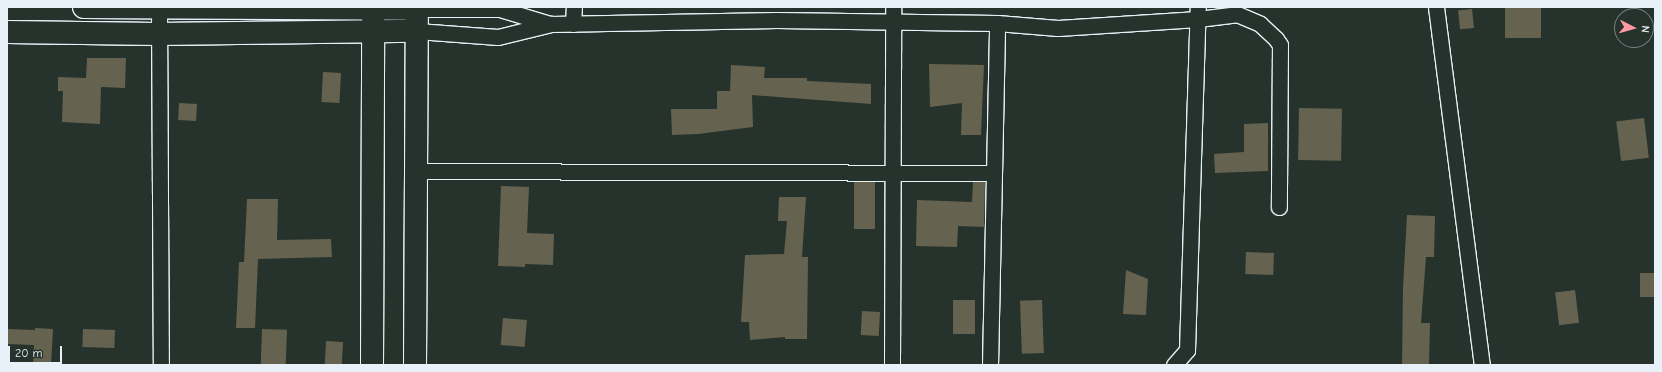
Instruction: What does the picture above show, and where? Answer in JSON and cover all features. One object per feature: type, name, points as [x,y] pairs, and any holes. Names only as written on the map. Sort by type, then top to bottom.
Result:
[{"type":"street","points":[[84,7],[500,9],[551,24]]},
{"type":"street","points":[[159,7],[161,365]]},
{"type":"street","points":[[573,24],[574,7]]},
{"type":"street","points":[[1436,7],[1482,365]]},
{"type":"street","points":[[372,365],[373,8]]},
{"type":"street","points":[[415,365],[417,8]]},
{"type":"street","points":[[7,32],[158,34],[417,31],[498,37],[551,24],[777,14],[893,14],[1058,28],[1198,13],[1240,11],[1260,24],[1276,39],[1280,45],[1279,207]]},
{"type":"street","points":[[1174,365],[1187,350],[1198,13]]},
{"type":"street","points":[[892,365],[893,14]]},
{"type":"street","points":[[990,365],[997,23]]},
{"type":"street","points":[[416,171],[993,174]]},
{"type":"building","points":[[1505,7],[1541,7],[1541,38],[1505,38]]},
{"type":"building","points":[[1472,9],[1474,28],[1460,29],[1458,10]]},
{"type":"building","points":[[87,58],[126,58],[125,88],[101,87],[100,124],[62,122],[63,91],[58,91],[58,77],[86,78]]},
{"type":"building","points":[[929,64],[984,65],[981,135],[961,135],[962,103],[930,107]]},
{"type":"building","points":[[731,65],[765,67],[764,78],[807,78],[807,81],[871,84],[871,104],[752,95],[753,127],[698,134],[672,135],[671,109],[717,109],[717,91],[730,91]]},
{"type":"building","points":[[323,72],[341,73],[339,103],[321,102]]},
{"type":"building","points":[[179,103],[197,104],[196,121],[178,120]]},
{"type":"building","points":[[1299,108],[1342,109],[1341,161],[1298,160]]},
{"type":"building","points":[[1644,118],[1649,158],[1621,161],[1616,121]]},
{"type":"building","points":[[1268,123],[1268,171],[1215,173],[1214,154],[1244,152],[1244,124]]},
{"type":"building","points":[[854,182],[875,182],[875,229],[854,229]]},
{"type":"building","points":[[973,182],[985,182],[984,227],[958,226],[957,247],[916,246],[917,200],[972,202]]},
{"type":"building","points":[[501,186],[529,187],[527,233],[554,234],[553,265],[525,264],[525,267],[498,266]]},
{"type":"building","points":[[779,197],[806,197],[802,257],[808,257],[807,339],[785,339],[785,337],[750,340],[749,322],[741,322],[745,255],[784,254],[787,221],[778,221]]},
{"type":"building","points":[[247,199],[278,199],[277,240],[331,239],[332,257],[258,259],[255,328],[236,328],[239,262],[244,262]]},
{"type":"building","points":[[1407,215],[1435,216],[1434,257],[1426,257],[1421,323],[1430,323],[1429,365],[1402,365],[1403,288]]},
{"type":"building","points":[[1246,252],[1274,253],[1273,275],[1245,274]]},
{"type":"building","points":[[1126,270],[1148,279],[1146,315],[1123,314]]},
{"type":"building","points":[[1640,273],[1655,273],[1655,297],[1640,297]]},
{"type":"building","points":[[1575,290],[1579,323],[1559,325],[1555,292]]},
{"type":"building","points":[[953,300],[975,300],[975,334],[953,334]]},
{"type":"building","points":[[1042,300],[1044,353],[1022,354],[1020,301]]},
{"type":"building","points":[[862,311],[880,312],[879,336],[861,335]]},
{"type":"building","points":[[503,318],[527,320],[525,347],[501,345]]},
{"type":"building","points":[[35,328],[53,329],[51,365],[33,365],[34,345],[7,344],[7,329],[35,330]]},
{"type":"building","points":[[83,329],[115,330],[114,348],[82,347]]},
{"type":"building","points":[[262,329],[287,330],[286,365],[261,365]]},
{"type":"building","points":[[326,341],[343,342],[342,365],[325,365]]}]
